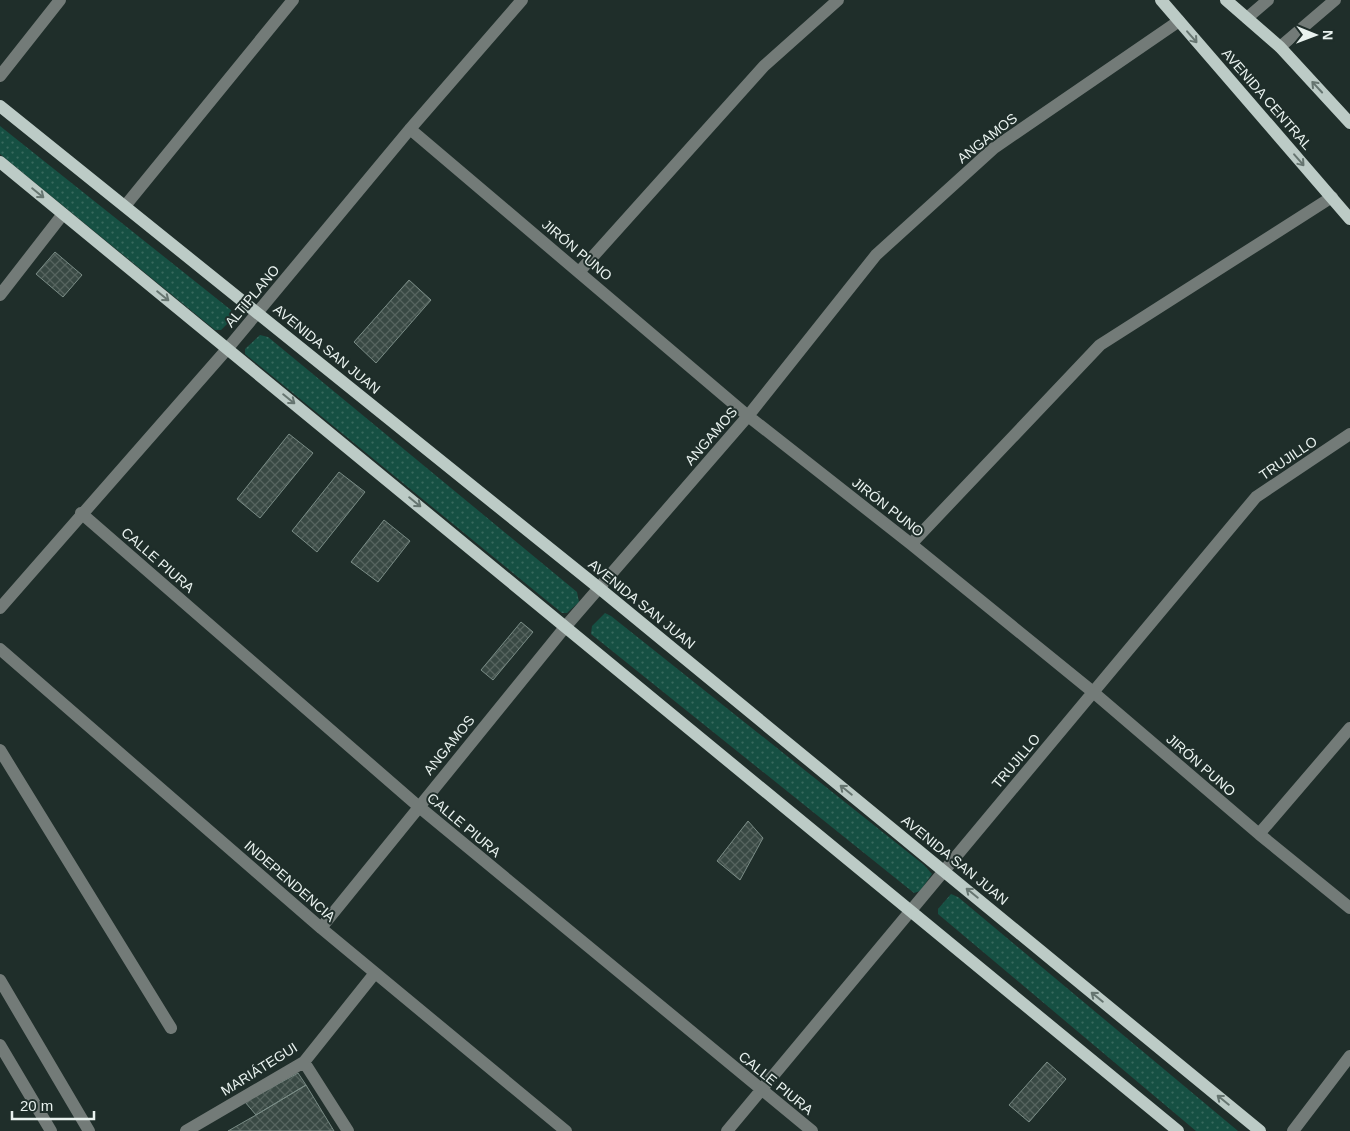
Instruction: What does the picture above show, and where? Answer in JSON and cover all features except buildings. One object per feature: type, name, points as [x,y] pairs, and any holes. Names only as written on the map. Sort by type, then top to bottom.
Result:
[{"type":"main road","name":"AVENIDA CENTRAL","points":[[1161,0],[1350,219]]},
{"type":"main road","points":[[1226,0],[1280,47],[1350,123]]},
{"type":"main road","name":"AVENIDA SAN JUAN","points":[[0,106],[599,588],[1260,1131]]},
{"type":"main road","points":[[0,162],[912,910],[1178,1131]]},
{"type":"street","points":[[0,76],[60,0]]},
{"type":"street","points":[[125,206],[294,0]]},
{"type":"street","name":"ALTIPLANO","points":[[0,608],[81,513],[228,348],[410,129],[522,0]]},
{"type":"street","points":[[579,272],[764,66],[838,0]]},
{"type":"street","points":[[1247,18],[1268,0]]},
{"type":"street","points":[[1280,47],[1335,0]]},
{"type":"street","name":"ANGAMOS","points":[[321,928],[418,806],[566,626],[748,416],[876,255],[994,148],[1178,21]]},
{"type":"street","name":"JIRÓN PUNO","points":[[410,129],[748,416],[912,544],[1093,692],[1259,834],[1350,908]]},
{"type":"street","points":[[912,544],[1100,345],[1332,197]]},
{"type":"street","points":[[0,295],[63,214]]},
{"type":"street","name":"TRUJILLO","points":[[727,1131],[1256,498],[1350,434]]},
{"type":"street","name":"CALLE PIURA","points":[[81,513],[418,806],[812,1131]]},
{"type":"street","name":"INDEPENDENCIA","points":[[0,649],[375,974],[566,1131]]},
{"type":"street","points":[[1259,834],[1350,728]]},
{"type":"street","points":[[0,750],[171,1028]]},
{"type":"street","name":"MARIÁTEGUI","points":[[186,1131],[304,1062],[375,974]]},
{"type":"street","points":[[0,980],[89,1131]]},
{"type":"street","points":[[0,1045],[52,1131]]},
{"type":"street","points":[[1293,1131],[1350,1056]]},
{"type":"street","points":[[304,1062],[348,1131]]},
{"type":"green space","points":[[0,126],[231,310],[233,318],[221,330],[215,330],[0,154]]},
{"type":"green space","points":[[260,335],[268,337],[577,592],[579,602],[567,613],[562,613],[245,354],[245,349]]},
{"type":"green space","points":[[605,613],[924,865],[932,874],[920,891],[914,893],[591,634],[592,626]]},
{"type":"green space","points":[[951,894],[958,897],[1238,1131],[1196,1131],[938,914],[938,909]]}]
